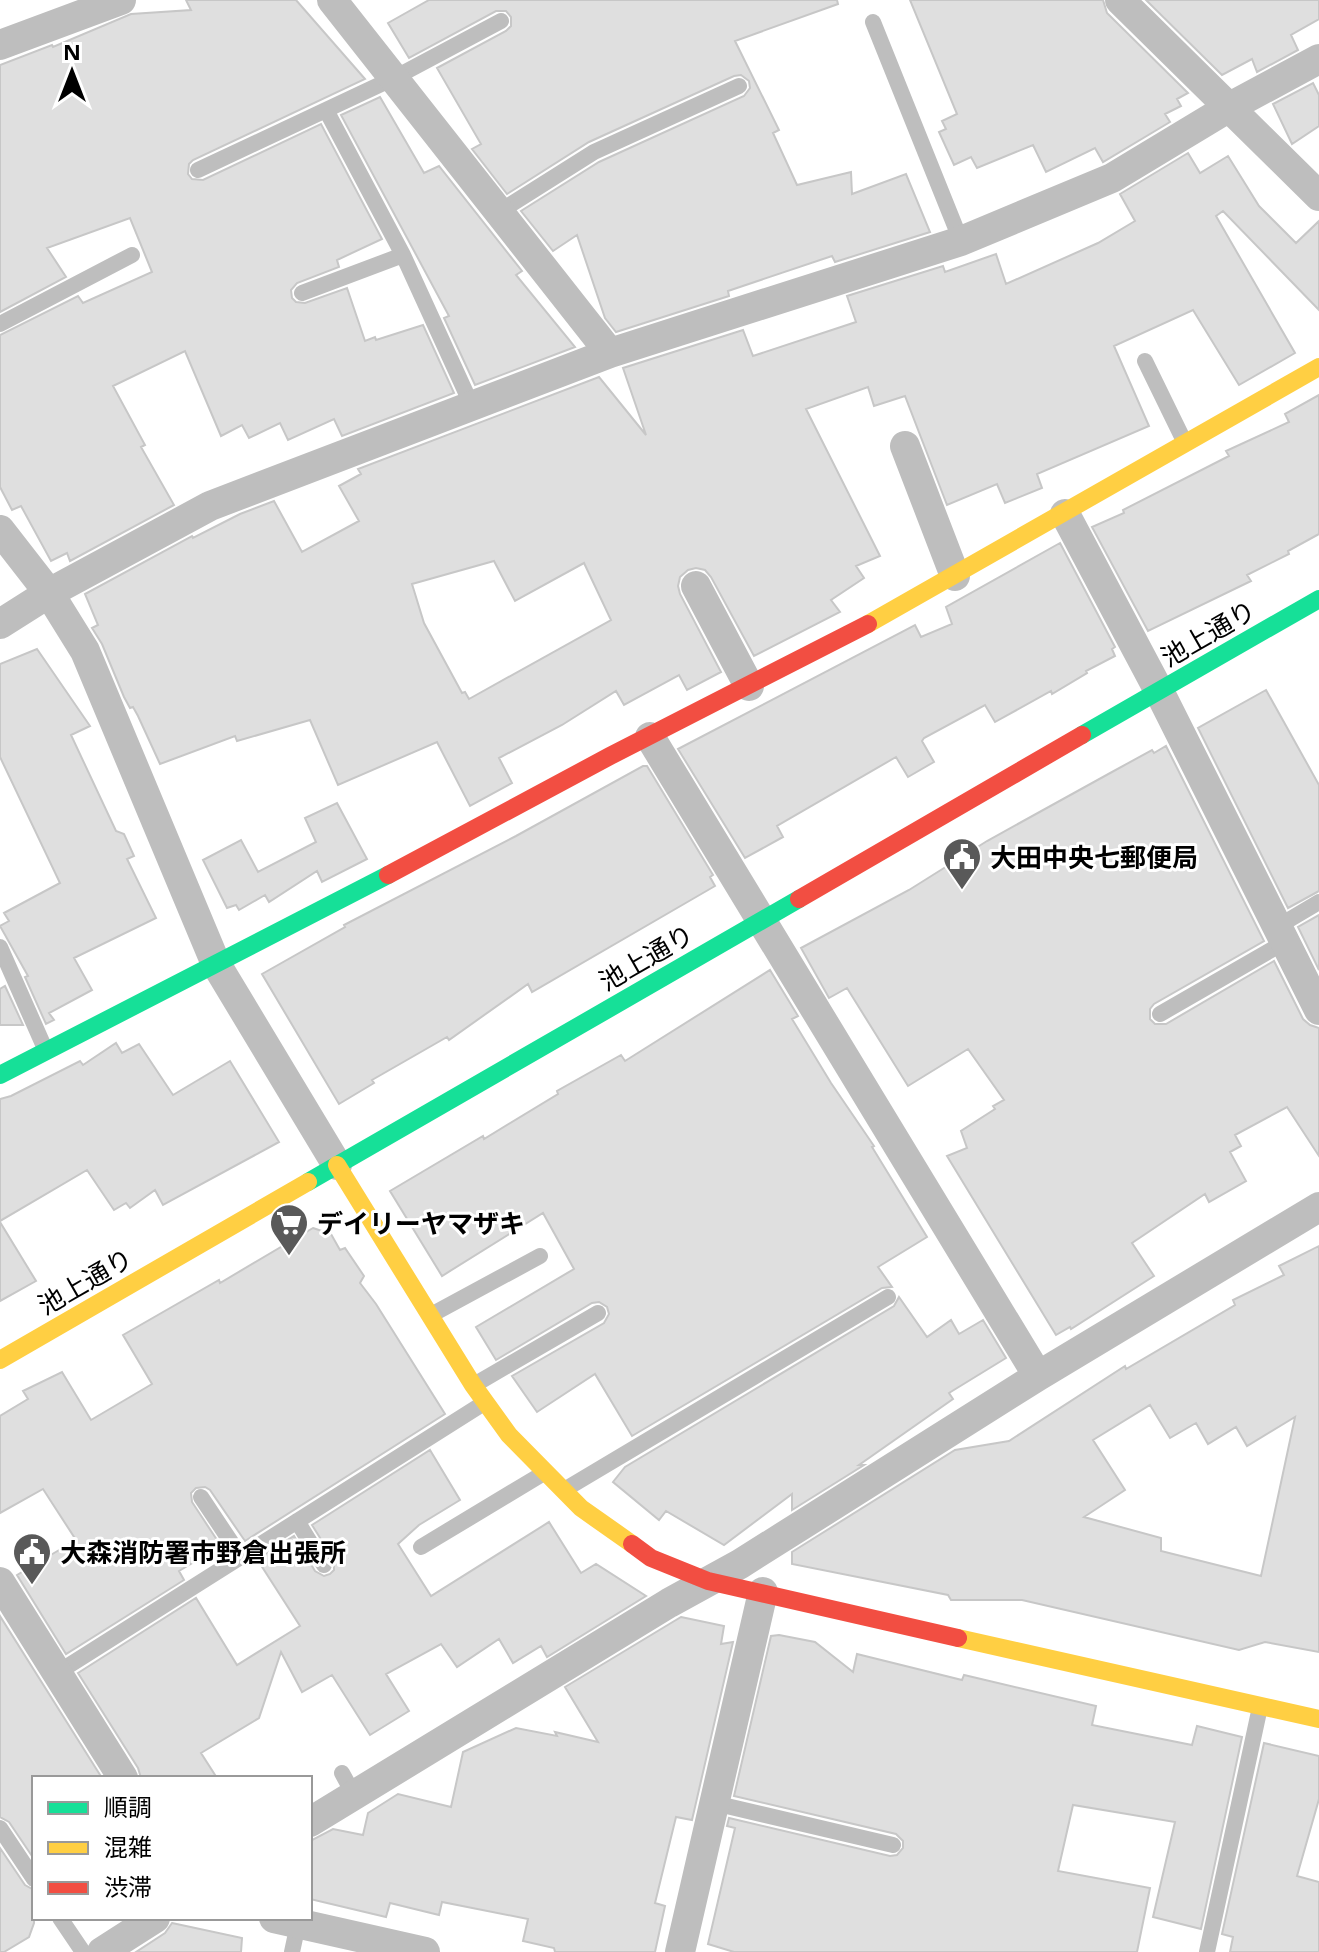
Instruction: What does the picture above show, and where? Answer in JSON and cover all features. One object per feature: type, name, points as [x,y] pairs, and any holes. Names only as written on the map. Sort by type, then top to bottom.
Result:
[{"type":"street","points":[[0,45],[121,0]]},
{"type":"street","points":[[332,0],[610,353]]},
{"type":"street","points":[[1120,0],[1319,196]]},
{"type":"street","points":[[0,624],[49,593],[210,506],[610,353],[961,241],[1112,178],[1228,108],[1319,59]]},
{"type":"street","points":[[0,1075],[504,815],[955,576],[1319,367]]},
{"type":"street","points":[[905,446],[955,576]]},
{"type":"street","points":[[1065,514],[1159,691],[1319,1010]]},
{"type":"street","points":[[0,530],[49,593],[85,651],[216,964],[484,1403],[562,1491],[651,1558],[708,1581],[1319,1719]]},
{"type":"street","points":[[696,586],[749,686]]},
{"type":"street","name":"池上通り","points":[[0,1360],[1319,599]]},
{"type":"street","points":[[650,737],[1038,1376]]},
{"type":"street","points":[[312,1820],[348,1784],[740,1564],[1038,1376],[1319,1207]]},
{"type":"street","points":[[0,1582],[122,1776]]},
{"type":"street","points":[[680,1952],[763,1592]]},
{"type":"street","points":[[102,1952],[152,1920]]},
{"type":"street","points":[[288,1931],[425,1952]]},
{"type":"lane","points":[[198,170],[394,78],[501,21]]},
{"type":"lane","points":[[873,22],[961,241]]},
{"type":"lane","points":[[499,212],[594,152],[739,86]]},
{"type":"lane","points":[[326,110],[403,255],[472,406]]},
{"type":"lane","points":[[0,324],[132,255]]},
{"type":"lane","points":[[302,293],[403,255]]},
{"type":"lane","points":[[1145,361],[1185,444]]},
{"type":"lane","points":[[1160,1014],[1281,934],[1319,902]]},
{"type":"lane","points":[[0,947],[47,1053]]},
{"type":"lane","points":[[430,1315],[540,1256]]},
{"type":"lane","points":[[562,1491],[888,1297]]},
{"type":"lane","points":[[473,1385],[598,1313]]},
{"type":"lane","points":[[57,1673],[484,1403]]},
{"type":"lane","points":[[421,1547],[544,1473]]},
{"type":"lane","points":[[201,1497],[241,1557]]},
{"type":"lane","points":[[297,1521],[324,1565]]},
{"type":"lane","points":[[1207,1952],[1260,1707]]},
{"type":"lane","points":[[714,1803],[893,1845]]},
{"type":"lane","points":[[0,1828],[32,1876]]},
{"type":"lane","points":[[61,1920],[83,1952]]},
{"type":"building","points":[[186,0],[296,0],[365,79],[193,160],[189,164],[188,174],[192,179],[203,180],[321,124],[382,239],[337,260],[339,267],[297,283],[291,290],[292,298],[305,303],[347,288],[365,341],[423,325],[454,393],[342,436],[334,419],[288,440],[280,423],[249,438],[242,425],[221,436],[185,351],[113,386],[145,445],[141,447],[174,505],[70,561],[67,553],[51,561],[21,506],[12,510],[0,487],[0,335],[78,296],[83,303],[152,272],[130,218],[47,248],[66,277],[0,312],[0,65],[53,47],[131,14],[191,10]]},
{"type":"building","points":[[429,0],[837,0],[838,4],[735,41],[779,130],[773,133],[797,185],[851,172],[852,194],[906,174],[930,232],[835,262],[832,256],[728,291],[729,296],[616,332],[605,318],[577,235],[553,251],[521,211],[599,162],[744,96],[750,88],[749,81],[741,75],[734,76],[589,142],[507,194],[472,149],[481,144],[437,68],[506,31],[511,26],[511,17],[506,11],[496,11],[409,58],[388,23]]},
{"type":"building","points":[[910,0],[1103,0],[1107,13],[1188,93],[1177,99],[1181,106],[1165,114],[1170,122],[1103,162],[1095,148],[1046,172],[1033,145],[977,168],[971,157],[954,165],[939,132],[946,129],[942,121],[957,114]]},
{"type":"building","points":[[1146,0],[1319,0],[1319,19],[1291,35],[1298,50],[1257,72],[1252,59],[1222,75]]},
{"type":"building","points":[[1313,83],[1319,95],[1319,126],[1292,144],[1273,104]]},
{"type":"building","points":[[380,97],[424,173],[439,166],[522,271],[516,275],[575,347],[475,385],[444,318],[449,316],[341,115]]},
{"type":"building","points":[[1188,153],[1200,173],[1228,156],[1259,206],[1296,243],[1319,221],[1319,310],[1223,211],[1216,216],[1295,353],[1239,385],[1193,310],[1114,346],[1149,426],[1037,474],[1042,488],[1005,503],[997,484],[947,505],[905,396],[874,406],[868,387],[806,409],[880,556],[856,566],[864,578],[831,600],[840,612],[754,656],[711,577],[705,570],[688,570],[680,577],[680,594],[721,672],[687,690],[679,675],[624,705],[616,691],[562,725],[499,758],[512,783],[470,806],[437,742],[338,785],[310,720],[237,741],[235,736],[160,764],[92,628],[98,625],[85,594],[192,536],[274,501],[302,552],[359,521],[339,486],[361,474],[358,469],[599,377],[646,435],[623,368],[743,330],[753,356],[856,322],[847,296],[943,266],[945,272],[996,254],[1006,284],[1098,243],[1135,221],[1120,194]],"holes":[[[494,561],[515,601],[584,563],[611,620],[469,699],[465,692],[462,693],[424,623],[412,584]]]},
{"type":"building","points":[[1319,395],[1319,534],[1288,551],[1289,554],[1247,575],[1251,581],[1148,631],[1092,527],[1229,456],[1226,451],[1289,422],[1285,414]]},
{"type":"building","points":[[1060,543],[1115,647],[1112,649],[1115,656],[1052,694],[1051,691],[995,722],[985,705],[924,738],[922,741],[934,762],[908,777],[896,757],[777,826],[783,837],[745,858],[678,749],[915,625],[921,637],[952,624],[946,607]]},
{"type":"building","points":[[37,649],[90,726],[71,735],[116,831],[124,834],[134,856],[127,859],[156,918],[74,958],[92,990],[49,1013],[54,1020],[46,1024],[25,977],[28,976],[0,926],[9,921],[4,913],[60,883],[0,757],[0,664]]},
{"type":"building","points":[[1266,690],[1319,785],[1319,891],[1288,908],[1198,728]]},
{"type":"building","points":[[1166,746],[1264,941],[1154,1004],[1150,1009],[1150,1019],[1155,1024],[1166,1024],[1274,961],[1303,1019],[1319,1028],[1319,1156],[1287,1107],[1235,1135],[1241,1146],[1230,1152],[1246,1181],[1209,1202],[1205,1194],[1132,1243],[1154,1276],[1071,1329],[1056,1335],[947,1156],[967,1148],[961,1131],[1004,1100],[968,1049],[908,1086],[847,988],[829,998],[801,948],[909,890],[987,841],[1152,750],[1154,753]]},
{"type":"building","points":[[647,766],[713,875],[710,877],[715,886],[532,992],[528,984],[449,1040],[447,1037],[372,1080],[374,1083],[339,1104],[262,974],[344,925]]},
{"type":"building","points":[[337,803],[367,859],[322,882],[317,871],[269,902],[265,895],[239,910],[236,905],[227,908],[203,860],[241,840],[258,872],[316,842],[305,818]]},
{"type":"building","points":[[1319,915],[1319,970],[1298,927]]},
{"type":"building","points":[[770,970],[798,1016],[792,1019],[874,1146],[927,1237],[878,1267],[892,1287],[882,1288],[632,1436],[595,1374],[537,1412],[512,1376],[604,1323],[609,1314],[607,1307],[599,1302],[592,1303],[496,1360],[476,1327],[574,1269],[543,1213],[442,1276],[390,1191],[483,1136],[484,1139],[558,1094],[557,1091],[621,1055],[625,1061]]},
{"type":"building","points":[[5,986],[23,1025],[0,1025],[0,989]]},
{"type":"building","points":[[116,1043],[122,1053],[139,1044],[173,1095],[230,1061],[279,1142],[163,1205],[155,1190],[130,1208],[126,1203],[114,1210],[87,1170],[0,1221],[0,1099],[80,1061],[83,1065]]},
{"type":"building","points":[[0,1222],[36,1281],[0,1301]]},
{"type":"building","points":[[313,1228],[331,1234],[340,1250],[345,1248],[364,1276],[360,1283],[445,1414],[245,1541],[210,1490],[196,1488],[191,1493],[192,1502],[221,1546],[179,1571],[184,1580],[66,1654],[17,1575],[76,1540],[43,1489],[0,1513],[0,1416],[28,1399],[23,1391],[62,1372],[91,1420],[152,1384],[123,1335]]},
{"type":"building","points":[[1319,1246],[1319,1652],[1265,1642],[1239,1650],[1022,1600],[951,1600],[948,1595],[792,1564],[792,1552],[955,1450],[1009,1441],[1125,1366],[1126,1369],[1235,1305],[1233,1300],[1284,1275],[1279,1266]],"holes":[[[1150,1405],[1170,1438],[1196,1423],[1208,1444],[1236,1427],[1247,1446],[1295,1417],[1261,1576],[1161,1551],[1161,1538],[1084,1517],[1125,1490],[1093,1440]]]},
{"type":"building","points":[[899,1297],[927,1337],[951,1320],[959,1334],[983,1320],[1006,1358],[949,1393],[953,1399],[859,1465],[864,1465],[792,1510],[792,1494],[724,1545],[666,1511],[659,1520],[613,1482],[625,1467],[894,1306]]},
{"type":"building","points":[[430,1450],[460,1500],[419,1525],[398,1544],[431,1596],[549,1522],[581,1573],[596,1564],[646,1596],[547,1657],[541,1646],[513,1663],[499,1639],[457,1667],[441,1644],[386,1674],[409,1711],[370,1735],[332,1675],[302,1692],[281,1652],[259,1718],[201,1753],[216,1776],[140,1776],[78,1673],[196,1598],[237,1665],[300,1626],[257,1559],[294,1536],[315,1571],[324,1576],[330,1574],[334,1570],[334,1560],[312,1525]]},
{"type":"building","points":[[0,1616],[101,1776],[32,1776],[32,1856],[9,1822],[0,1817]]},
{"type":"building","points":[[681,1617],[724,1626],[721,1644],[733,1642],[692,1820],[676,1817],[655,1903],[665,1906],[655,1952],[555,1952],[554,1948],[523,1941],[528,1919],[442,1902],[439,1915],[390,1903],[386,1917],[312,1899],[312,1840],[333,1829],[363,1835],[368,1813],[398,1794],[451,1807],[463,1752],[516,1728],[557,1736],[555,1732],[598,1742],[565,1687]]},
{"type":"building","points":[[771,1636],[815,1642],[853,1672],[857,1654],[962,1680],[964,1675],[1096,1706],[1092,1725],[1192,1745],[1197,1726],[1242,1737],[1201,1929],[1153,1917],[1175,1822],[1073,1805],[1058,1871],[1150,1888],[1137,1952],[734,1952],[708,1944],[735,1828],[727,1826],[729,1818],[890,1856],[897,1855],[903,1848],[903,1841],[896,1834],[734,1796]]},
{"type":"building","points":[[1264,1743],[1319,1756],[1319,1799],[1297,1876],[1319,1882],[1319,1952],[1230,1952],[1233,1937],[1222,1934]]},
{"type":"building","points":[[0,1848],[25,1885],[32,1889],[34,1923],[29,1937],[0,1952]]},
{"type":"building","points":[[172,1923],[242,1938],[241,1952],[136,1952],[165,1933]]},
{"type":"traffic: fast","points":[[1082,735],[1319,599]]},
{"type":"traffic: fast","points":[[0,1075],[388,875]]},
{"type":"traffic: fast","points":[[308,1182],[799,899]]},
{"type":"traffic: slow","points":[[868,624],[1319,367]]},
{"type":"traffic: slow","points":[[337,1165],[473,1385],[509,1435],[581,1508],[632,1544]]},
{"type":"traffic: slow","points":[[0,1360],[308,1182]]},
{"type":"traffic: slow","points":[[958,1638],[1319,1719]]},
{"type":"traffic: jam","points":[[388,875],[610,756],[868,624]]},
{"type":"traffic: jam","points":[[799,899],[1082,735]]},
{"type":"traffic: jam","points":[[632,1544],[651,1558],[708,1581],[958,1638]]},
{"type":"place","name":"大田中央七郵便局","points":[[962,891]]},
{"type":"place","name":"デイリーヤマザキ","points":[[289,1257]]},
{"type":"place","name":"大森消防署市野倉出張所","points":[[32,1586]]}]
